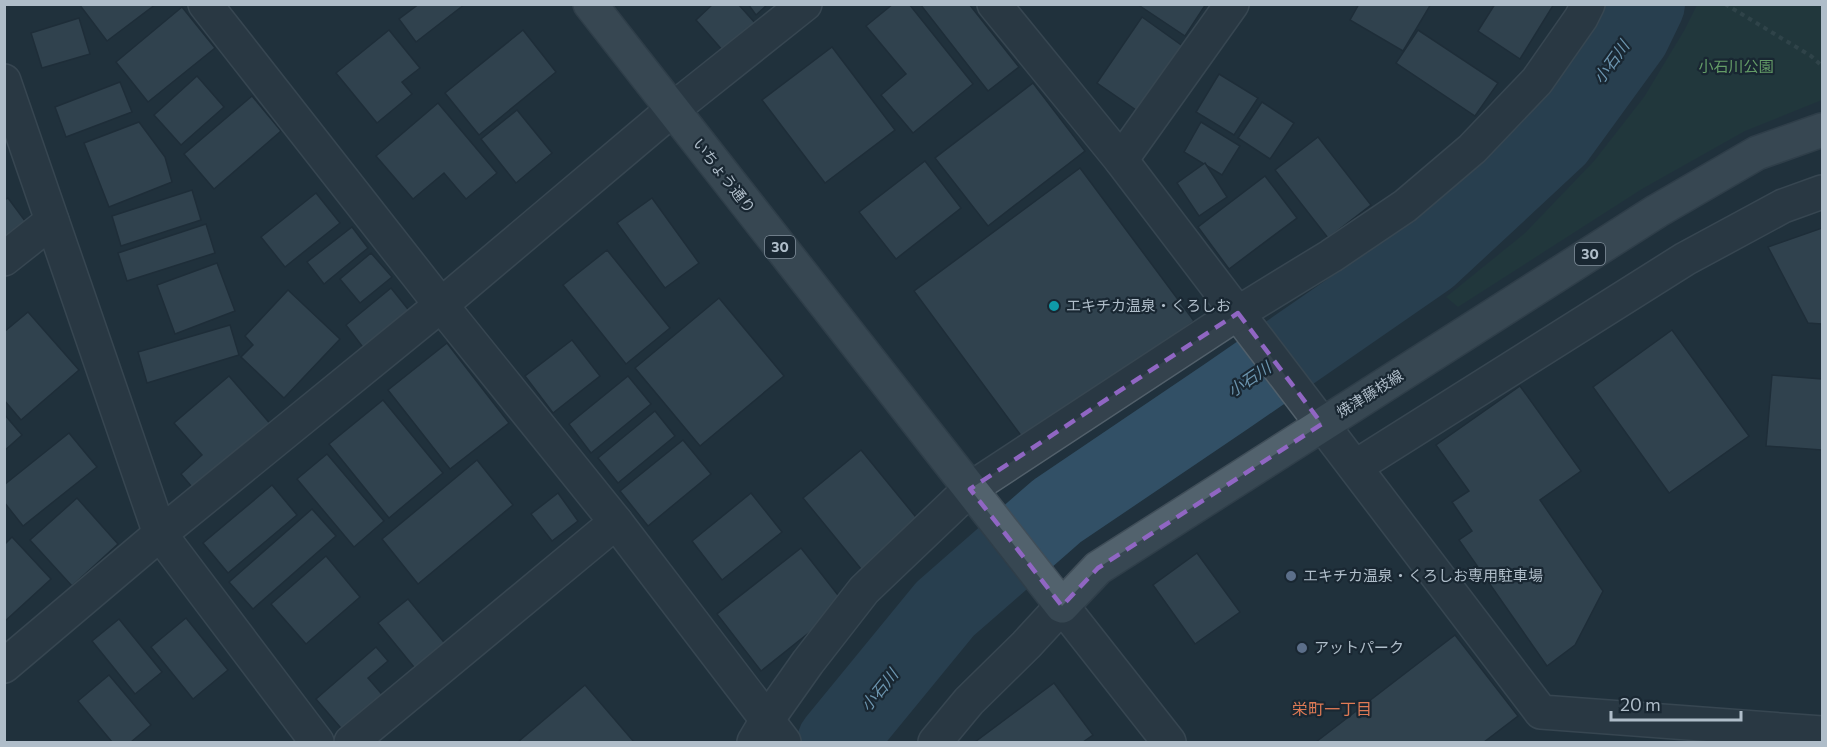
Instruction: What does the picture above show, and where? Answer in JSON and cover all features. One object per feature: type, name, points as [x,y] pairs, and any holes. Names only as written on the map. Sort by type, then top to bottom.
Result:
[{"type":"main road","name":"いちょう通り","points":[[590,4],[970,489]]},
{"type":"main road","name":"焼津藤枝線","points":[[1062,606],[1098,568],[1315,414],[1757,153],[1822,130]]},
{"type":"main road","name":"30","points":[[970,489],[1062,606]]},
{"type":"street","points":[[205,4],[441,305],[616,522],[768,735],[808,662],[864,591],[914,540],[970,489],[1241,317],[1405,206],[1472,149],[1537,81],[1581,18],[1588,4]]},
{"type":"street","points":[[4,666],[160,534],[441,305],[672,110],[805,4]]},
{"type":"street","points":[[994,4],[1120,160],[1540,712],[1822,733]]},
{"type":"street","points":[[1120,160],[1232,4]]},
{"type":"street","points":[[4,81],[160,534],[317,742]]},
{"type":"street","points":[[1355,467],[1685,260],[1783,206],[1822,192]]},
{"type":"street","points":[[4,260],[51,221]]},
{"type":"street","points":[[351,742],[616,522]]},
{"type":"street","points":[[935,742],[969,701],[1062,606],[1169,742]]},
{"type":"path","points":[[1725,4],[1811,56],[1822,66]]},
{"type":"highlighted area","points":[[1238,313],[1322,424],[1098,568],[1062,606],[970,489]]},
{"type":"green space","name":"小石川公園","points":[[1697,5],[1822,5],[1822,100],[1745,131],[1642,189],[1458,307],[1446,297],[1525,233],[1594,161],[1644,97]]},
{"type":"building","points":[[79,4],[156,4],[107,41]]},
{"type":"building","points":[[419,4],[465,4],[416,42],[399,19]]},
{"type":"building","points":[[713,4],[738,4],[756,24],[724,52],[696,20]]},
{"type":"building","points":[[748,4],[768,4],[756,15]]},
{"type":"building","points":[[893,4],[909,4],[973,84],[913,133],[881,95],[906,74],[866,26]]},
{"type":"building","points":[[920,4],[969,4],[1019,67],[988,91]]},
{"type":"building","points":[[1137,4],[1206,4],[1185,36]]},
{"type":"building","points":[[1359,4],[1431,4],[1403,51],[1350,20]]},
{"type":"building","points":[[1495,4],[1554,4],[1520,59],[1478,31]]},
{"type":"building","points":[[182,7],[215,48],[148,102],[116,62]]},
{"type":"building","points":[[1142,17],[1184,47],[1139,112],[1097,83]]},
{"type":"building","points":[[79,18],[90,54],[42,68],[31,33]]},
{"type":"building","points":[[389,30],[420,68],[402,82],[412,94],[377,123],[336,73]]},
{"type":"building","points":[[523,30],[556,72],[479,135],[445,93]]},
{"type":"building","points":[[1418,30],[1498,83],[1475,116],[1396,63]]},
{"type":"building","points":[[832,47],[895,130],[825,183],[762,100]]},
{"type":"building","points":[[1219,74],[1258,98],[1234,135],[1196,112]]},
{"type":"building","points":[[197,76],[224,107],[181,145],[154,115]]},
{"type":"building","points":[[120,82],[132,112],[66,137],[55,107]]},
{"type":"building","points":[[1033,83],[1085,151],[988,226],[935,158]]},
{"type":"building","points":[[252,96],[281,131],[214,189],[184,154]]},
{"type":"building","points":[[1262,102],[1294,123],[1270,159],[1238,138]]},
{"type":"building","points":[[438,103],[497,173],[466,199],[444,173],[413,199],[376,156]]},
{"type":"building","points":[[517,110],[552,153],[516,183],[481,139]]},
{"type":"building","points":[[139,122],[165,157],[172,182],[109,207],[84,143]]},
{"type":"building","points":[[1201,122],[1240,146],[1222,175],[1184,152]]},
{"type":"building","points":[[1318,137],[1371,205],[1328,238],[1275,170]]},
{"type":"building","points":[[925,161],[961,208],[896,259],[859,212]]},
{"type":"building","points":[[1205,163],[1227,197],[1199,216],[1177,183]]},
{"type":"building","name":"エキチカ温泉・くろしお","points":[[1080,168],[1194,321],[1028,445],[914,291]]},
{"type":"building","points":[[1265,176],[1297,218],[1229,269],[1198,227]]},
{"type":"building","points":[[192,190],[201,220],[121,246],[112,216]]},
{"type":"building","points":[[316,193],[340,223],[285,267],[261,237]]},
{"type":"building","points":[[8,198],[31,229],[4,250],[4,200]]},
{"type":"building","points":[[652,198],[699,263],[665,288],[617,223]]},
{"type":"building","points":[[206,224],[215,253],[127,281],[118,253]]},
{"type":"building","points":[[352,227],[368,248],[324,284],[307,262]]},
{"type":"building","points":[[1822,228],[1822,324],[1808,323],[1768,247]]},
{"type":"building","points":[[607,250],[670,328],[626,364],[563,285]]},
{"type":"building","points":[[371,253],[392,277],[360,303],[340,279]]},
{"type":"building","points":[[217,263],[235,311],[175,334],[157,285]]},
{"type":"building","points":[[391,288],[411,313],[365,350],[346,325]]},
{"type":"building","points":[[288,290],[340,339],[284,398],[241,357],[253,345],[245,336]]},
{"type":"building","points":[[719,298],[784,376],[700,446],[635,368]]},
{"type":"building","points":[[28,312],[79,370],[21,420],[4,400],[4,332]]},
{"type":"building","points":[[230,325],[239,355],[147,383],[138,352]]},
{"type":"building","points":[[1672,330],[1749,436],[1669,493],[1593,387]]},
{"type":"building","points":[[572,340],[600,376],[553,413],[525,376]]},
{"type":"building","points":[[447,343],[509,423],[450,469],[388,390]]},
{"type":"building","points":[[1772,375],[1822,379],[1822,450],[1766,446]]},
{"type":"building","points":[[229,376],[273,427],[197,493],[181,474],[202,455],[174,423]]},
{"type":"building","points":[[628,376],[651,404],[591,453],[569,424]]},
{"type":"building","points":[[1520,386],[1581,471],[1540,500],[1603,591],[1575,645],[1547,666],[1459,540],[1472,531],[1452,502],[1469,491],[1436,445]]},
{"type":"building","points":[[383,400],[443,473],[389,518],[329,444]]},
{"type":"building","points":[[655,411],[675,436],[618,483],[598,458]]},
{"type":"building","points":[[4,414],[22,435],[4,451]]},
{"type":"building","points":[[69,433],[97,467],[23,526],[4,502],[4,485]]},
{"type":"building","points":[[683,440],[711,474],[648,526],[620,491]]},
{"type":"building","points":[[861,450],[933,538],[875,586],[803,498]]},
{"type":"building","points":[[327,454],[384,521],[354,547],[297,479]]},
{"type":"building","points":[[477,460],[513,505],[418,584],[382,539]]},
{"type":"building","points":[[272,485],[297,515],[228,573],[203,543]]},
{"type":"building","points":[[558,493],[578,521],[552,541],[531,514]]},
{"type":"building","points":[[751,493],[782,532],[722,580],[692,541]]},
{"type":"building","points":[[77,498],[118,544],[72,586],[30,540]]},
{"type":"building","points":[[312,509],[336,536],[253,609],[229,582]]},
{"type":"building","points":[[12,537],[51,579],[4,622],[4,545]]},
{"type":"building","points":[[801,548],[845,604],[761,671],[717,614]]},
{"type":"building","points":[[1197,553],[1240,612],[1195,644],[1153,585]]},
{"type":"building","points":[[326,556],[360,597],[306,644],[271,604]]},
{"type":"building","points":[[408,599],[448,647],[418,672],[378,623]]},
{"type":"building","points":[[186,618],[228,670],[193,699],[151,647]]},
{"type":"building","points":[[119,619],[162,672],[135,694],[92,641]]},
{"type":"building","points":[[1455,635],[1518,716],[1484,742],[1316,742]]},
{"type":"building","points":[[376,647],[388,661],[368,678],[386,699],[346,734],[316,699]]},
{"type":"building","points":[[109,675],[151,725],[131,742],[112,742],[78,701]]},
{"type":"building","points":[[1054,683],[1093,735],[1083,742],[975,742]]},
{"type":"building","points":[[585,685],[634,742],[518,742]]},
{"type":"waterway","name":"小石川","points":[[836,742],[945,609],[1057,511],[1428,257],[1556,138],[1631,35],[1646,4]]},
{"type":"place","name":"エキチカ温泉・くろしお","points":[[1054,306]]},
{"type":"place","name":"エキチカ温泉・くろしお専用駐車場","points":[[1291,576]]},
{"type":"place","name":"アットパーク","points":[[1302,648]]},
{"type":"district","name":"栄町一丁目","points":[[1332,709]]}]
